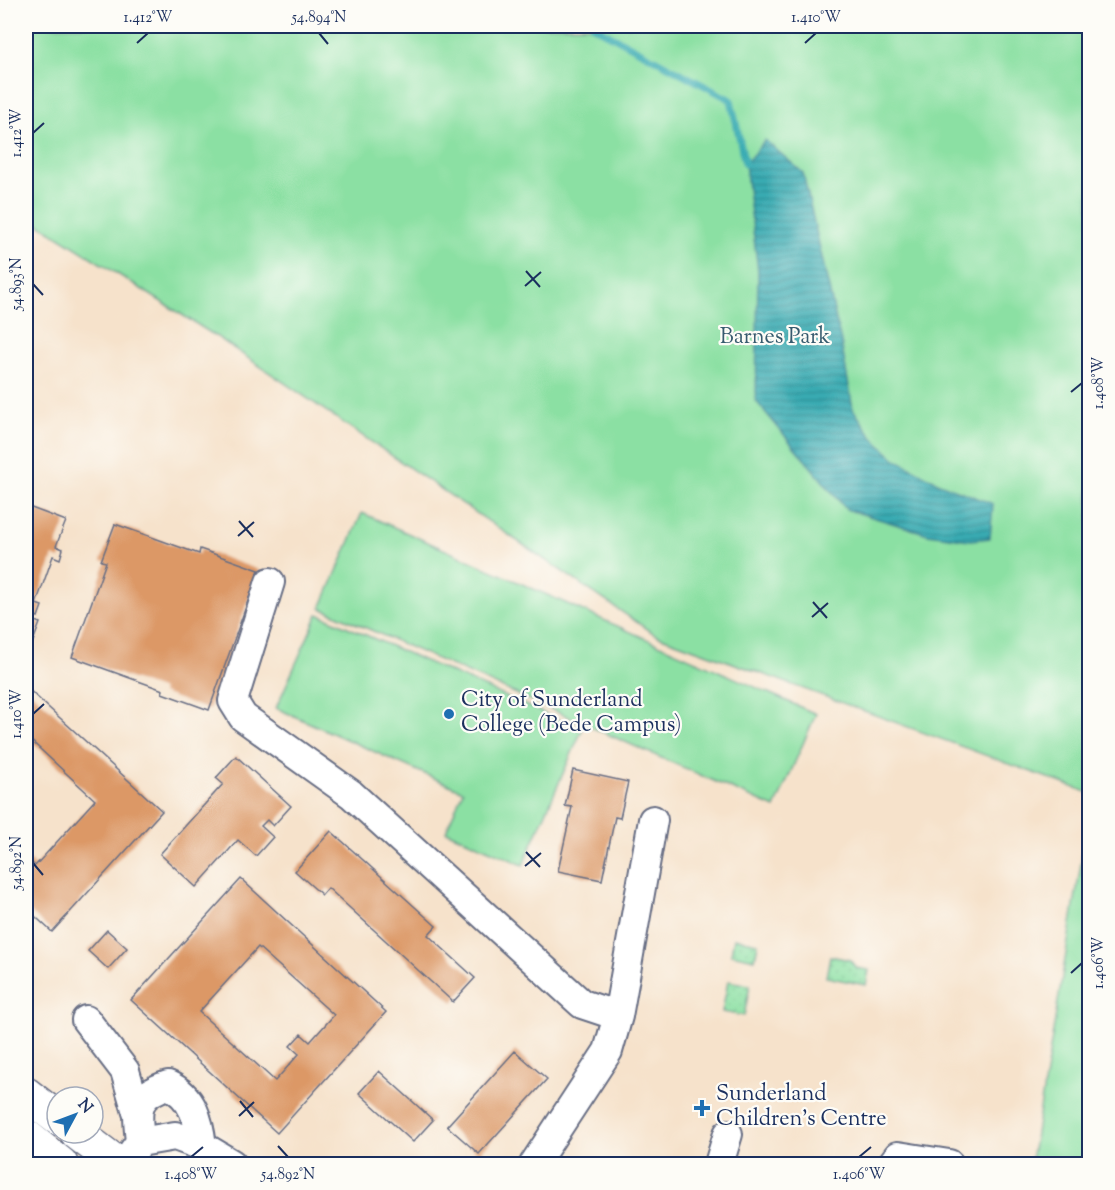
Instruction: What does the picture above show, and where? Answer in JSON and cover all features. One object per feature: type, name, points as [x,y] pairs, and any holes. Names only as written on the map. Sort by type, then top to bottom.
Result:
[{"type":"highway","points":[[26,1094],[45,1109]]},
{"type":"highway","points":[[26,1136],[62,1164]]},
{"type":"highway","points":[[105,1144],[129,1153]]},
{"type":"lane","points":[[270,582],[232,701],[243,717],[351,794],[582,1004],[618,1016]]},
{"type":"lane","points":[[534,1164],[608,1052],[618,1016],[653,820]]},
{"type":"lane","points":[[86,1020],[125,1071],[137,1112]]},
{"type":"lane","points":[[124,1164],[129,1153],[137,1112],[145,1097],[155,1089],[168,1085],[179,1090],[190,1102],[200,1128],[202,1146]]},
{"type":"lane","points":[[719,1164],[728,1134]]},
{"type":"lane","points":[[129,1153],[175,1136],[202,1146],[232,1164]]},
{"type":"lane","points":[[892,1164],[898,1156],[950,1164]]},
{"type":"green space","name":"Barnes Park","points":[[26,26],[1089,26],[1089,793],[656,635],[217,337],[26,216]]},
{"type":"green space","points":[[362,513],[816,714],[775,808],[321,608]]},
{"type":"green space","points":[[318,614],[582,730],[523,865],[446,831],[463,791],[276,708]]},
{"type":"green space","points":[[1089,816],[1089,1164],[1030,1164],[1035,1139]]},
{"type":"green space","points":[[734,938],[758,943],[755,959],[731,954]]},
{"type":"green space","points":[[830,956],[850,960],[856,968],[869,970],[866,985],[826,977]]},
{"type":"green space","points":[[728,981],[750,985],[744,1016],[722,1012]]},
{"type":"water","points":[[765,140],[803,173],[841,342],[853,409],[873,438],[894,458],[939,483],[993,504],[990,538],[970,540],[928,534],[846,509],[756,401],[758,271],[745,164]]},
{"type":"building","points":[[26,506],[66,521],[56,546],[63,549],[60,559],[53,556],[36,604],[42,606],[38,617],[32,615],[30,619],[40,623],[29,652],[26,651]]},
{"type":"building","points":[[115,524],[199,554],[200,549],[259,570],[209,710],[162,693],[163,690],[72,657],[106,562],[101,561]]},
{"type":"building","points":[[26,687],[162,811],[52,932],[26,908],[26,857],[35,866],[95,800],[26,736]]},
{"type":"building","points":[[236,756],[291,806],[273,826],[267,820],[261,826],[273,837],[256,856],[238,840],[196,887],[160,854],[223,784],[216,778]]},
{"type":"building","points":[[573,770],[628,782],[620,818],[615,817],[602,880],[558,871],[572,807],[565,806]]},
{"type":"building","points":[[331,831],[436,926],[428,935],[475,978],[453,1002],[328,888],[322,895],[295,871]]},
{"type":"building","points":[[241,879],[386,1012],[277,1133],[131,1000]],"holes":[[[258,947],[334,1015],[310,1042],[301,1034],[290,1046],[299,1054],[275,1081],[199,1012]]]},
{"type":"building","points":[[107,930],[127,948],[108,969],[88,951]]},
{"type":"building","points":[[515,1051],[547,1079],[479,1154],[447,1126]]},
{"type":"building","points":[[379,1071],[433,1120],[413,1142],[359,1093]]},
{"type":"waterway","points":[[593,26],[731,100],[745,164]]},
{"type":"place","name":"City of Sunderland College (Bede Campus)","points":[[449,714]]},
{"type":"place","name":"Sunderland Children's Centre","points":[[702,1108]]}]
